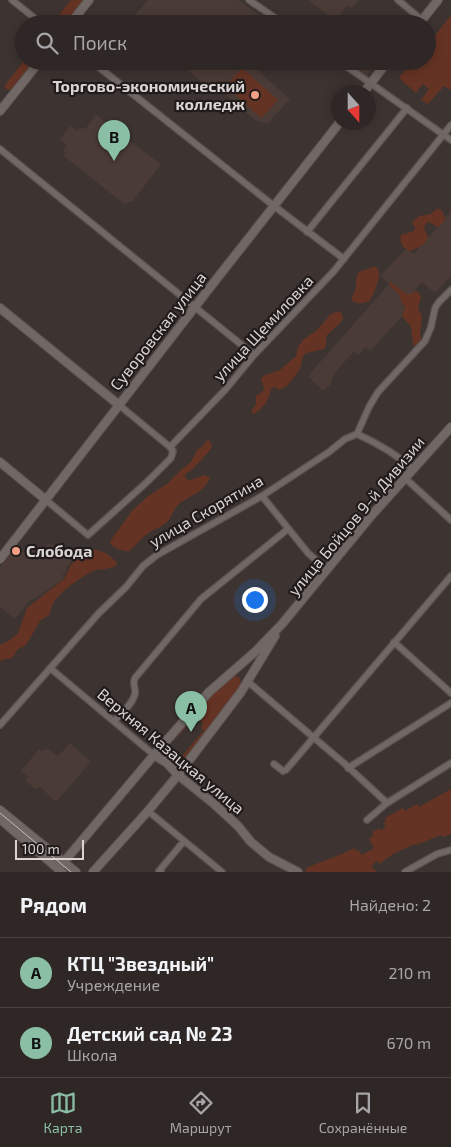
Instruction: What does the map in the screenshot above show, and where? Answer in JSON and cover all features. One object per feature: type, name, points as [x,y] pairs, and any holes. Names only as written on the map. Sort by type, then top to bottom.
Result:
[{"type":"street","points":[[12,0],[31,15]]},
{"type":"street","points":[[77,15],[89,0]]},
{"type":"street","points":[[249,0],[271,15]]},
{"type":"street","points":[[398,0],[413,15]]},
{"type":"street","points":[[426,15],[438,0]]},
{"type":"street","points":[[0,111],[33,70]]},
{"type":"street","points":[[102,70],[307,232],[344,259]]},
{"type":"street","points":[[351,70],[451,140]]},
{"type":"street","points":[[370,84],[381,70]]},
{"type":"street","points":[[307,232],[407,108]]},
{"type":"street","name":"улица Щемиловка","points":[[46,500],[88,535],[147,482],[171,458],[173,451],[170,447],[225,390],[254,355],[334,272],[451,126]]},
{"type":"street","name":"Суворовская улица","points":[[0,558],[334,130]]},
{"type":"street","points":[[0,149],[254,355]]},
{"type":"street","points":[[413,469],[383,447],[356,434],[368,407],[378,392],[425,341],[431,327],[435,308],[451,290]]},
{"type":"street","points":[[0,308],[170,447]]},
{"type":"street","name":"улица Бойцов 9-й Дивизии","points":[[61,871],[64,862],[154,755],[210,692],[282,624],[371,516],[451,427]]},
{"type":"street","name":"улица Скорятина","points":[[0,725],[99,613],[150,560],[262,496],[356,434]]},
{"type":"street","points":[[0,462],[46,500]]},
{"type":"street","points":[[405,478],[451,520]]},
{"type":"street","points":[[262,496],[308,553],[327,570]]},
{"type":"street","points":[[114,721],[132,701],[135,692],[133,682],[135,678],[197,603],[288,529]]},
{"type":"street","points":[[274,764],[283,771],[286,770],[451,576]]},
{"type":"street","name":"улица Бойцов 9-й Дивизии","points":[[94,870],[178,775],[241,692],[282,624]]},
{"type":"street","points":[[394,642],[451,693]]},
{"type":"street","name":"Верхняя Казацкая улица","points":[[50,668],[154,755],[167,763],[178,775],[238,826],[251,842],[269,857],[298,872]]},
{"type":"street","points":[[247,682],[387,802]]},
{"type":"street","points":[[348,768],[451,703]]},
{"type":"street","points":[[367,820],[387,802],[451,763]]},
{"type":"street","points":[[0,810],[76,872]]},
{"type":"street","points":[[148,811],[222,872]]},
{"type":"street","points":[[0,819],[61,871]]},
{"type":"street","points":[[160,872],[184,841]]},
{"type":"street","points":[[406,872],[437,854],[451,850]]},
{"type":"shaded area","points":[[71,0],[84,0],[72,15],[59,15]]},
{"type":"shaded area","points":[[148,0],[238,0],[259,15],[135,15]]},
{"type":"shaded area","points":[[308,0],[359,0],[352,8],[348,5],[342,15],[328,15]]},
{"type":"shaded area","points":[[451,15],[451,90],[444,86],[428,104],[421,100],[429,89],[423,84],[416,93],[399,78],[405,70],[436,70],[436,34]]},
{"type":"shaded area","points":[[17,70],[27,70],[11,89],[5,88],[5,85]]},
{"type":"shaded area","name":"Торгово-экономический колледж","points":[[188,70],[257,70],[290,99],[267,124],[255,120],[216,86],[212,91]]},
{"type":"shaded area","points":[[240,70],[244,70],[278,100],[261,118],[226,86]]},
{"type":"shaded area","points":[[356,70],[371,70],[366,77]]},
{"type":"shaded area","points":[[96,115],[101,118],[120,141],[124,137],[161,164],[133,201],[124,204],[64,156],[66,153],[63,150],[67,145],[60,139],[70,126],[77,131],[80,128],[86,128]]},
{"type":"shaded area","points":[[438,208],[443,212],[445,220],[438,227],[429,222],[425,224],[424,228],[428,237],[425,243],[409,251],[401,243],[401,235],[415,230],[412,222],[419,216],[431,214]]},
{"type":"shaded area","points":[[451,211],[451,276],[435,293],[422,282],[402,305],[407,311],[370,351],[366,347],[358,355],[354,351],[334,374],[330,385],[323,391],[308,376],[389,284],[380,276],[407,248],[414,254]]},
{"type":"shaded area","points":[[376,266],[379,275],[371,298],[364,303],[354,302],[351,299],[356,288],[359,272]]},
{"type":"shaded area","points":[[390,282],[408,295],[416,291],[421,298],[418,307],[422,317],[420,334],[422,341],[415,347],[411,327],[402,316],[405,307],[399,294],[390,286]]},
{"type":"shaded area","points":[[339,311],[343,318],[326,336],[324,349],[307,353],[303,356],[300,369],[287,386],[279,390],[275,387],[271,389],[266,403],[254,414],[251,411],[256,405],[256,396],[263,391],[264,387],[261,379],[263,376],[280,370],[296,356],[298,347],[303,340],[317,330],[331,314]]},
{"type":"shaded area","points":[[208,439],[212,445],[211,449],[185,476],[186,479],[190,480],[205,475],[210,478],[208,483],[178,505],[167,522],[147,534],[130,551],[122,550],[110,544],[132,511],[191,462],[197,450]]},
{"type":"shaded area","points":[[49,543],[72,561],[62,576],[64,578],[41,595],[31,599],[15,619],[0,607],[0,567],[17,546],[29,555],[40,545],[45,549]]},
{"type":"shaded area","points":[[81,550],[98,550],[106,553],[117,563],[116,566],[93,571],[67,588],[55,600],[49,615],[40,621],[25,646],[18,649],[12,658],[0,661],[0,645],[18,633],[27,608],[64,579]]},
{"type":"shaded area","points":[[231,675],[240,678],[240,687],[179,765],[178,761],[204,730],[201,727],[203,723],[197,718],[194,721],[192,720],[179,735],[175,735],[211,693]]},
{"type":"shaded area","points":[[70,743],[91,762],[56,802],[40,787],[36,789],[25,781],[28,777],[21,771],[39,749],[42,751],[48,749],[58,756]]},
{"type":"shaded area","points":[[451,789],[451,834],[442,837],[441,835],[415,844],[393,854],[379,864],[377,861],[371,866],[377,872],[306,872],[305,870],[308,867],[354,848],[362,855],[374,848],[369,839],[373,836],[373,832],[379,828],[381,831],[386,827],[383,823],[386,821],[385,818],[403,808],[405,811],[417,804],[419,807]]},
{"type":"tram line","points":[[0,813],[71,872]]},
{"type":"place","name":"Торгово-экономический колледж","points":[[255,95]]},
{"type":"place","name":"Детский сад № 23","points":[[114,161]]},
{"type":"place","name":"Слобода","points":[[16,551]]},
{"type":"place","name":"КТЦ \"Звездный\"","points":[[191,732]]}]
